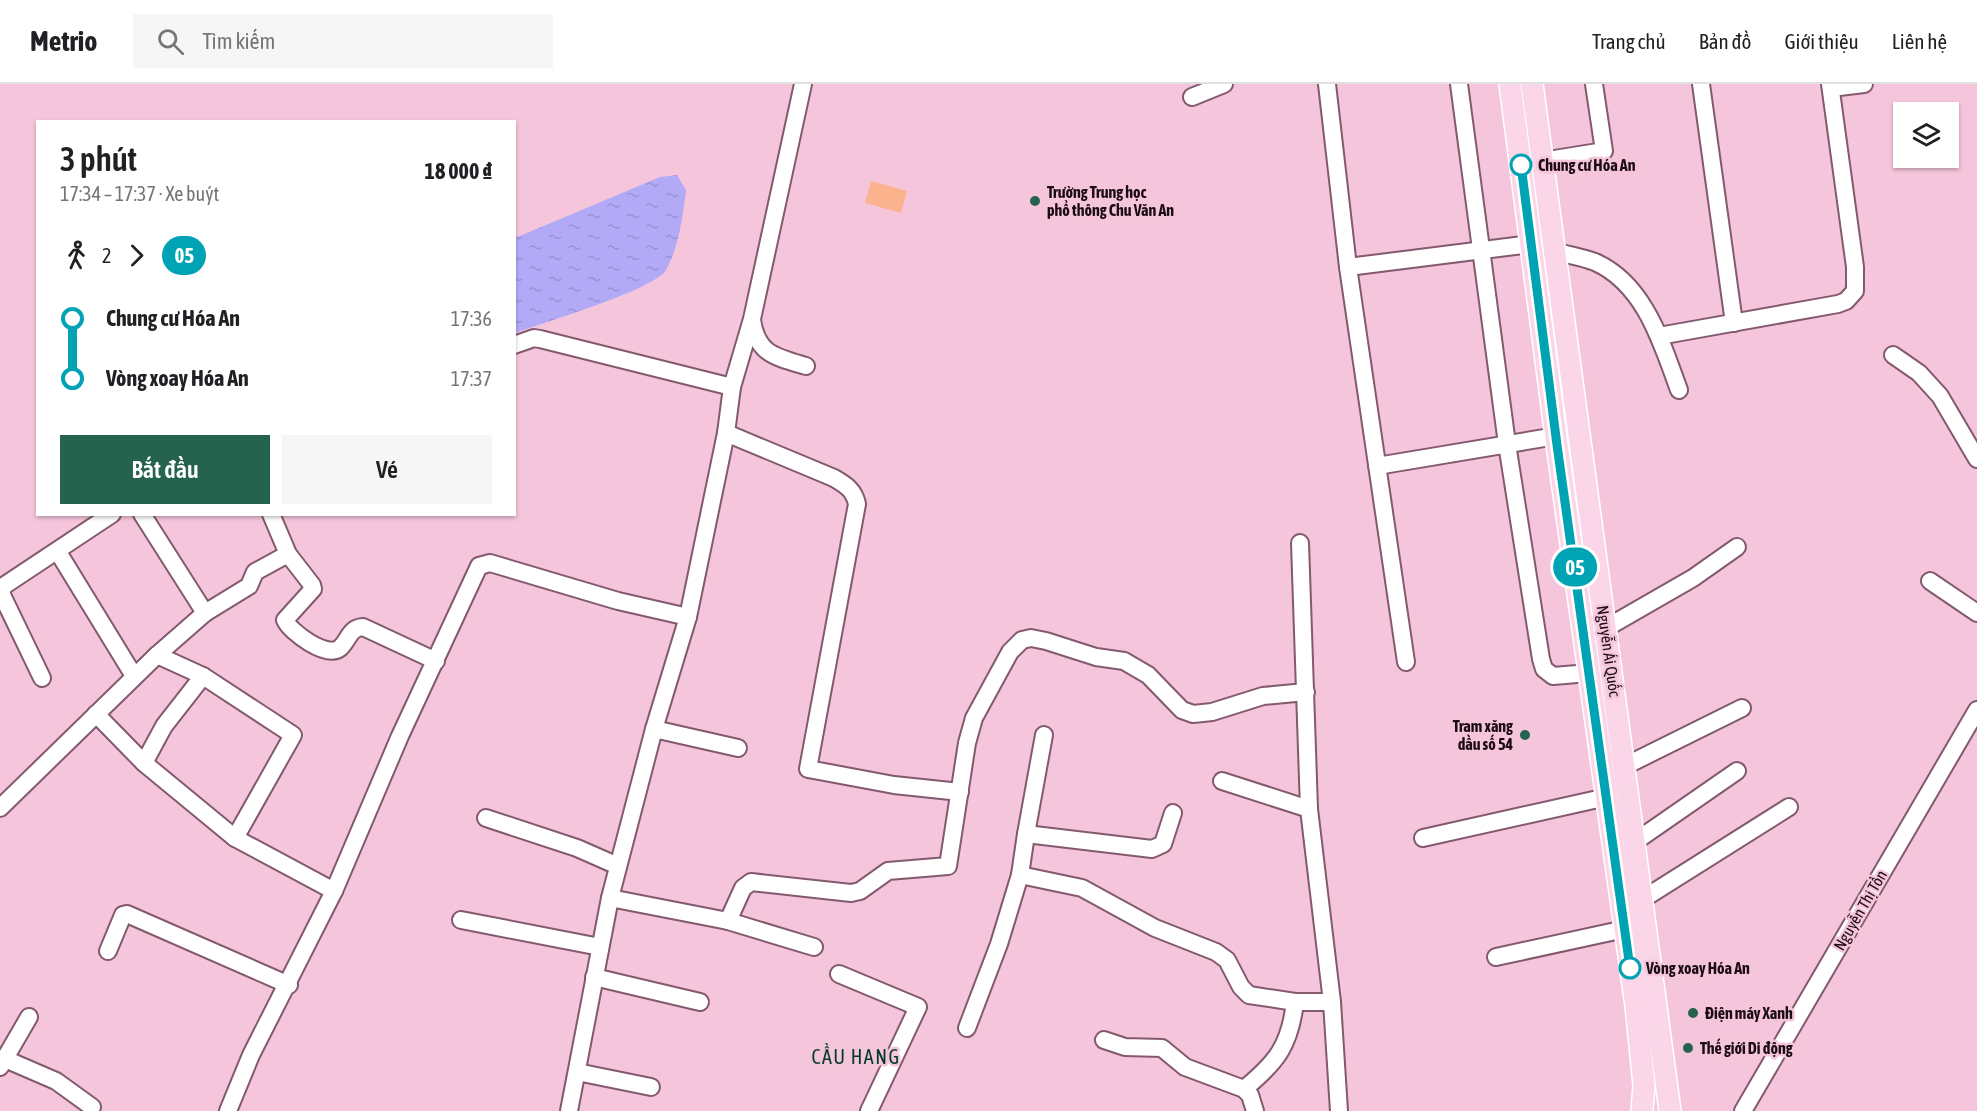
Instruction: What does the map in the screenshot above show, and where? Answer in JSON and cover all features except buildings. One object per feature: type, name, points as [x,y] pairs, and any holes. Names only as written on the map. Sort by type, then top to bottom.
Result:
[{"type":"main road","name":"Nguyễn Ái Quốc","points":[[1510,84],[1556,436],[1625,929],[1644,1085],[1642,1111]]},
{"type":"main road","name":"Nguyễn Ái Quốc","points":[[1532,84],[1670,1111]]},
{"type":"main road","points":[[1595,716],[1618,714]]},
{"type":"street","points":[[569,1111],[610,898],[654,729],[688,617],[726,433],[732,387],[752,319],[803,84]]},
{"type":"street","points":[[1192,96],[1224,84]]},
{"type":"street","points":[[1327,84],[1348,267],[1406,662]]},
{"type":"street","points":[[1459,84],[1507,444],[1542,664],[1553,676],[1589,673]]},
{"type":"street","points":[[1542,161],[1604,151],[1594,84]]},
{"type":"street","points":[[1701,84],[1734,323]]},
{"type":"street","points":[[1659,336],[1838,304],[1846,301],[1855,291],[1855,267],[1830,86],[1864,84]]},
{"type":"street","points":[[1348,267],[1531,244]]},
{"type":"street","points":[[1554,251],[1594,262],[1612,272],[1638,298],[1659,336],[1679,390]]},
{"type":"street","points":[[752,319],[755,338],[760,346],[783,359],[806,366]]},
{"type":"street","points":[[516,344],[534,338],[540,339],[732,387]]},
{"type":"street","points":[[1893,355],[1919,373],[1940,396],[1977,459]]},
{"type":"street","points":[[726,433],[834,478],[849,487],[855,495],[857,504],[808,769],[894,785],[960,792]]},
{"type":"street","points":[[1377,466],[1556,436]]},
{"type":"street","points":[[42,678],[0,591],[4,585],[58,552],[109,516]]},
{"type":"street","points":[[143,516],[205,613]]},
{"type":"street","points":[[272,516],[288,554],[313,589],[285,620],[287,626],[303,639],[324,649],[335,651],[340,648],[352,631],[363,627],[436,661]]},
{"type":"street","points":[[1300,543],[1309,808],[1332,1002],[1339,1111]]},
{"type":"street","points":[[1606,628],[1693,578],[1737,547]]},
{"type":"street","points":[[58,552],[134,676]]},
{"type":"street","points":[[0,808],[157,655],[205,613],[249,586],[255,572],[288,554]]},
{"type":"street","points":[[228,1111],[251,1055],[289,985],[334,891],[400,736],[479,566],[485,563],[688,617]]},
{"type":"street","points":[[1930,581],[1977,613]]},
{"type":"street","points":[[728,921],[743,888],[751,882],[851,893],[860,891],[888,871],[948,866],[967,743],[974,718],[1010,652],[1022,640],[1031,638],[1046,641],[1096,657],[1124,661],[1148,675],[1182,710],[1193,714],[1212,712],[1263,696],[1306,693]]},
{"type":"street","points":[[157,655],[183,664],[292,735],[235,838]]},
{"type":"street","points":[[144,763],[164,726],[203,676]]},
{"type":"street","points":[[1625,766],[1742,708]]},
{"type":"street","name":"Nguyễn Thị Tồn","points":[[1743,1111],[1977,710]]},
{"type":"street","points":[[96,714],[144,763],[235,838],[334,891]]},
{"type":"street","points":[[654,729],[738,748]]},
{"type":"street","points":[[967,1028],[999,944],[1020,876],[1044,735]]},
{"type":"street","points":[[1635,841],[1737,771]]},
{"type":"street","points":[[1222,781],[1309,808]]},
{"type":"street","points":[[1423,838],[1607,797]]},
{"type":"street","points":[[1643,899],[1789,807]]},
{"type":"street","points":[[1026,834],[1152,849],[1163,843],[1173,813]]},
{"type":"street","points":[[486,818],[577,848],[618,866]]},
{"type":"street","points":[[1020,876],[1082,888],[1155,928],[1216,952],[1227,960],[1241,987],[1249,994],[1296,1002],[1332,1002]]},
{"type":"street","points":[[610,898],[728,921],[814,947]]},
{"type":"street","points":[[108,951],[123,915],[127,914],[289,985]]},
{"type":"street","points":[[461,920],[600,947]]},
{"type":"street","points":[[1496,957],[1625,929]]},
{"type":"street","points":[[839,974],[918,1007],[869,1111]]},
{"type":"street","points":[[594,977],[700,1002]]},
{"type":"street","points":[[1244,1089],[1271,1067],[1292,1025],[1296,1002]]},
{"type":"street","points":[[29,1017],[2,1063],[56,1081],[92,1107]]},
{"type":"street","points":[[1104,1040],[1125,1047],[1161,1048],[1185,1067],[1244,1089],[1250,1095],[1255,1111]]},
{"type":"street","points":[[577,1072],[651,1087]]},
{"type":"shaded area","points":[[871,181],[907,191],[901,213],[865,203]]},
{"type":"water","points":[[677,175],[686,190],[677,241],[666,270],[657,278],[620,296],[516,333],[516,238],[660,177]]},
{"type":"bus line","name":"05","points":[[1521,165],[1557,445],[1630,968]]},
{"type":"place","name":"Chung cư Hóa An","points":[[1521,165]]},
{"type":"place","name":"Trường Trung học phổ thông Chu Văn An","points":[[1035,201]]},
{"type":"place","name":"Trạm xăng dầu số 54","points":[[1525,735]]},
{"type":"place","name":"Vòng xoay Hóa An","points":[[1630,968]]},
{"type":"place","name":"Điện máy Xanh","points":[[1693,1013]]},
{"type":"place","name":"Thế giới Di động","points":[[1688,1048]]},
{"type":"district","name":"CẦU HANG","points":[[856,1056]]}]
